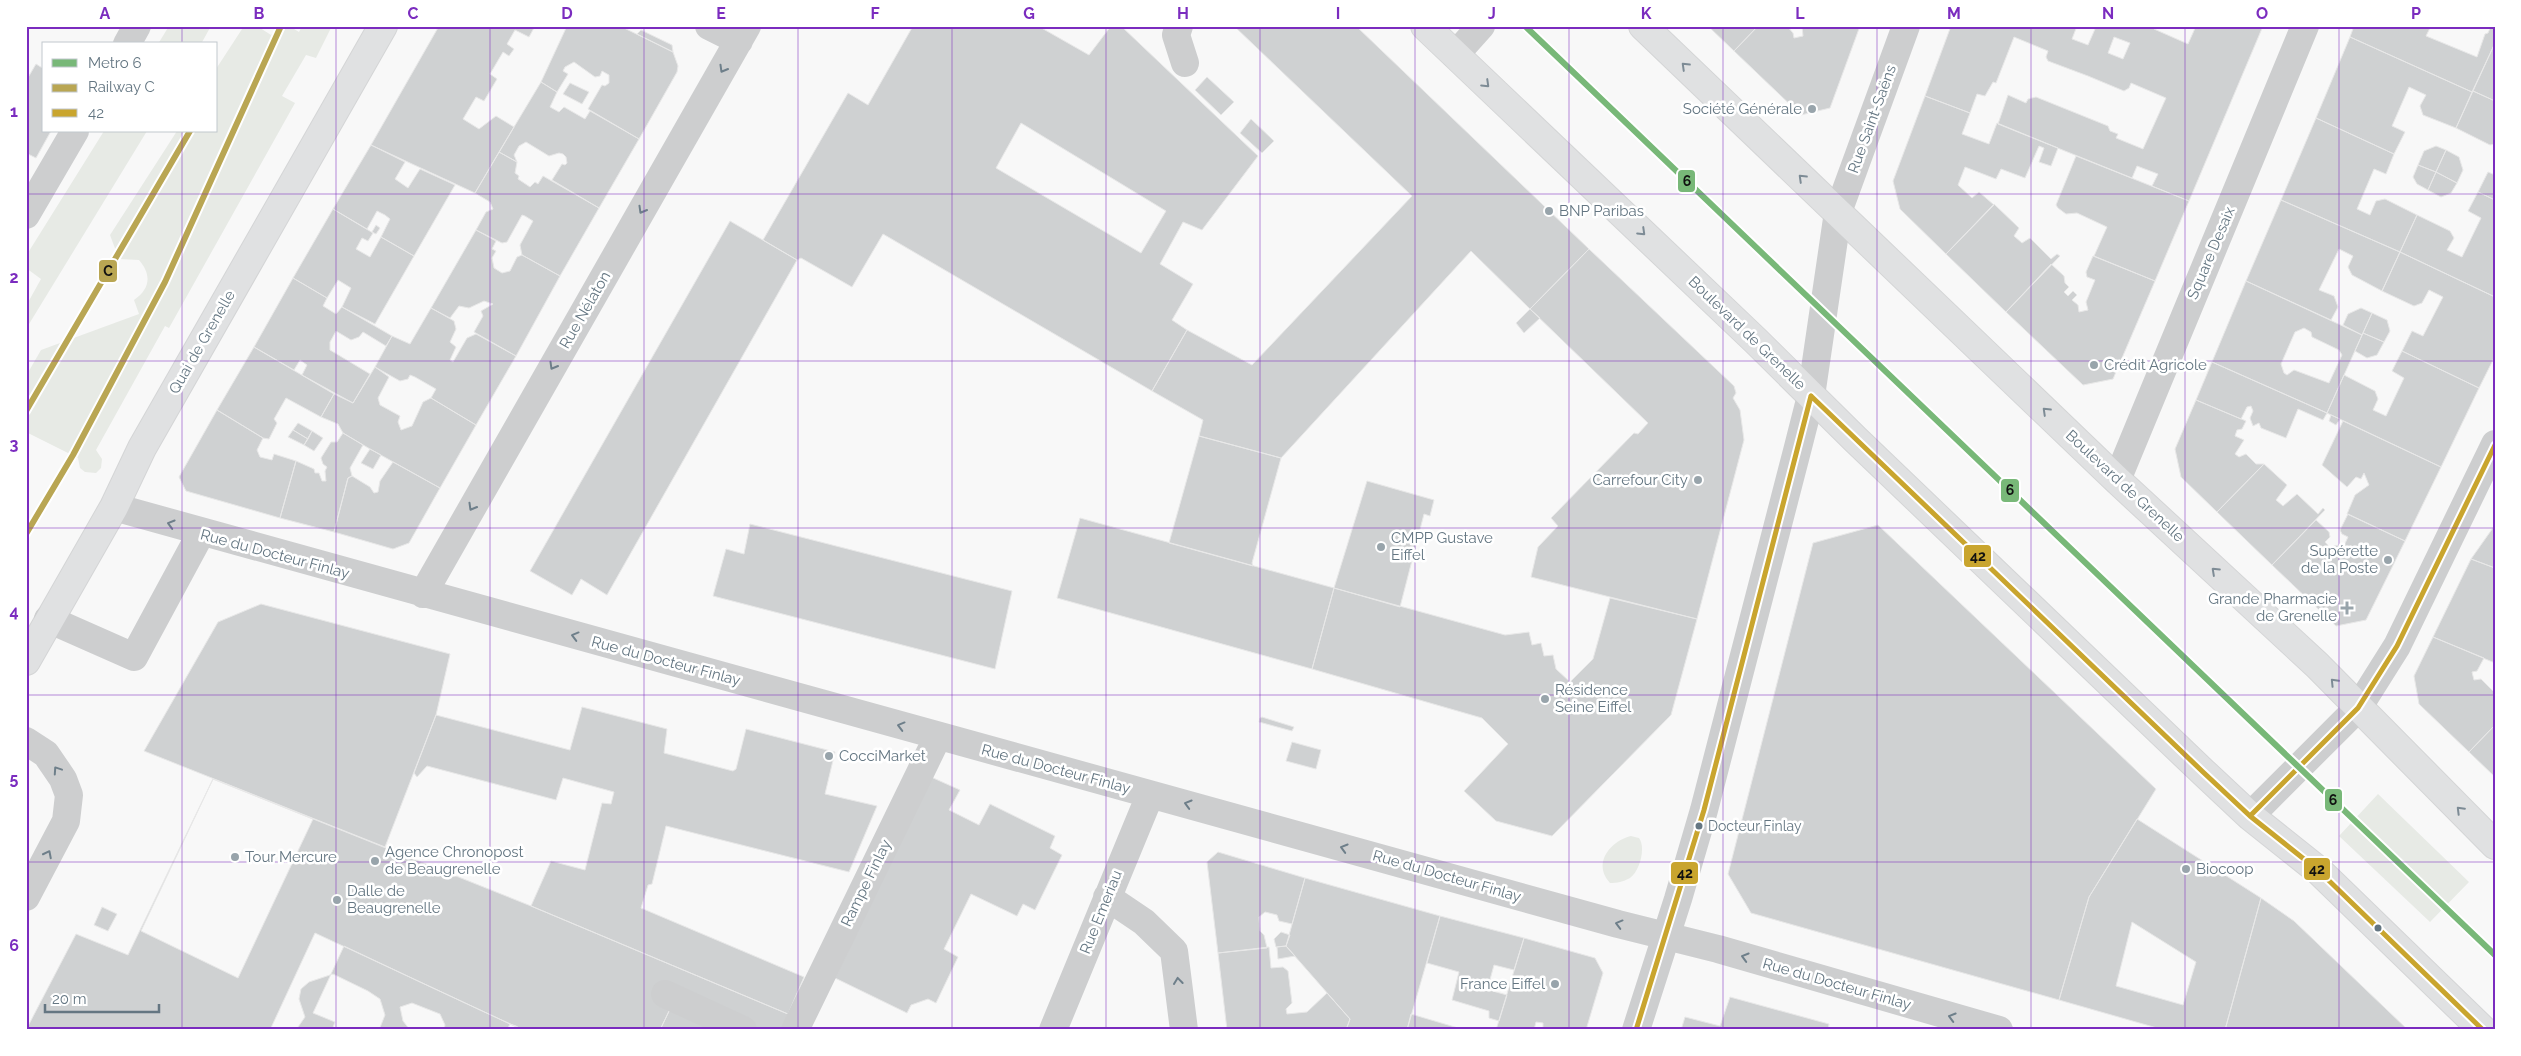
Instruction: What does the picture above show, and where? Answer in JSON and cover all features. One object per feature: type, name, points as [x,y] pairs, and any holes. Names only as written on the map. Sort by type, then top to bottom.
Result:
[{"type":"main road","name":"Quai de Grenelle","points":[[26,661],[114,507],[142,448],[383,26]]},
{"type":"main road","name":"Boulevard de Grenelle","points":[[1425,26],[2250,816],[2319,871],[2483,1030]]},
{"type":"main road","name":"Boulevard de Grenelle","points":[[1643,26],[2117,480],[2317,666],[2495,845]]},
{"type":"street","points":[[128,42],[137,26]]},
{"type":"street","points":[[709,26],[743,34]]},
{"type":"street","points":[[1179,26],[1176,35],[1185,63]]},
{"type":"street","points":[[1455,55],[1481,26]]},
{"type":"street","name":"Rue Saint-Saëns","points":[[1636,1030],[1704,810],[1811,396],[1838,212],[1906,26]]},
{"type":"street","name":"Square Desaix","points":[[2117,480],[2306,26]]},
{"type":"street","name":"Rue Nélaton","points":[[423,594],[743,34]]},
{"type":"street","points":[[26,215],[75,132]]},
{"type":"street","points":[[2250,816],[2358,708],[2397,646],[2495,444]]},
{"type":"street","name":"Rue du Docteur Finlay","points":[[114,507],[201,533],[1666,937],[1718,949],[1999,1030]]},
{"type":"street","points":[[48,620],[134,657],[201,533]]},
{"type":"street","name":"Rampe Finlay","points":[[795,1030],[938,736]]},
{"type":"street","points":[[26,741],[46,754],[63,779],[69,795],[66,821],[26,896]]},
{"type":"street","name":"Rue Emeriau","points":[[1053,1030],[1150,794]]},
{"type":"street","points":[[1107,897],[1144,922],[1174,952],[1184,1030]]},
{"type":"street","points":[[665,994],[744,1030]]},
{"type":"shaded area","points":[[169,26],[211,26],[202,42],[159,42]]},
{"type":"shaded area","points":[[244,26],[257,26],[271,35],[278,26],[289,26],[299,32],[302,26],[332,26],[316,58],[306,55],[282,96],[295,103],[169,328],[165,326],[96,450],[102,459],[101,468],[96,473],[85,472],[80,468],[78,458],[26,432],[26,376],[41,350],[139,314],[134,300],[146,286],[146,271],[139,260],[119,259],[110,235],[176,132],[218,132],[218,66]]},
{"type":"shaded area","points":[[103,132],[146,132],[26,329],[26,306],[41,279],[26,268],[26,256]]},
{"type":"shaded area","points":[[2378,794],[2469,882],[2430,922],[2339,836]]},
{"type":"shaded area","points":[[1631,836],[1639,838],[1642,847],[1641,859],[1637,870],[1630,878],[1610,883],[1605,876],[1603,868],[1606,854],[1616,843]]},
{"type":"building","points":[[439,26],[535,26],[529,37],[515,30],[507,44],[514,49],[509,56],[503,52],[490,74],[497,79],[484,101],[476,97],[463,119],[479,129],[496,116],[514,127],[475,193],[371,145]]},
{"type":"building","points":[[567,26],[620,26],[673,52],[678,66],[677,72],[639,139],[588,109],[602,85],[605,86],[609,83],[609,75],[602,71],[600,76],[595,77],[574,62],[565,67],[563,71],[568,74],[557,92],[541,82]]},
{"type":"building","points":[[913,26],[1038,26],[1089,55],[1111,26],[1121,26],[1258,156],[1202,230],[1183,222],[1160,264],[1193,284],[1172,320],[1187,330],[1152,391],[883,234],[852,287],[801,258],[797,260],[763,240],[848,93],[868,105]],"holes":[[[1021,123],[1166,211],[1141,253],[996,168]]]},
{"type":"building","points":[[1234,26],[1356,26],[1589,249],[1530,309],[1471,251],[1281,458],[1199,436],[1203,420],[1152,391],[1187,330],[1252,365],[1412,196]]},
{"type":"building","points":[[1708,26],[1758,26],[1734,51]]},
{"type":"building","points":[[1758,26],[1787,26],[1793,33],[1794,38],[1803,36],[1802,26],[1860,26],[1830,108],[1801,115],[1734,51]]},
{"type":"building","points":[[1951,26],[2077,26],[2072,39],[2088,45],[2095,29],[2087,26],[2155,26],[2154,29],[2188,44],[2196,26],[2263,26],[2189,201],[2152,186],[2158,174],[2137,166],[2132,178],[1998,124],[2008,95],[2026,103],[2028,99],[2036,97],[2108,126],[2110,131],[2118,134],[2116,138],[2143,149],[2166,98],[2131,83],[2129,88],[2124,91],[2048,61],[2046,57],[2048,51],[2014,37],[1996,83],[1993,82],[1985,96],[1977,94],[1970,113],[1925,96]],"holes":[[[2114,37],[2130,43],[2123,59],[2108,53]]]},
{"type":"building","points":[[2354,26],[2431,26],[2426,36],[2477,57],[2485,34],[2488,33],[2491,26],[2495,26],[2495,43],[2472,92],[2350,37]]},
{"type":"building","points":[[641,30],[672,45],[673,52],[637,34]]},
{"type":"building","points":[[2350,37],[2472,92],[2456,128],[2423,115],[2420,106],[2426,95],[2409,87],[2392,126],[2405,132],[2394,154],[2316,118]]},
{"type":"building","points":[[2495,43],[2495,101],[2473,91]]},
{"type":"building","points":[[36,64],[42,68],[42,132],[50,132],[36,158],[26,153],[26,81]]},
{"type":"building","points":[[1207,77],[1234,102],[1221,115],[1195,90]]},
{"type":"building","points":[[541,82],[557,92],[550,107],[559,112],[564,107],[585,119],[590,111],[639,139],[599,208],[552,180],[562,164],[565,165],[567,163],[566,157],[563,154],[559,153],[549,156],[526,142],[519,146],[514,155],[517,162],[499,152]]},
{"type":"building","points":[[570,83],[589,92],[582,104],[563,94]]},
{"type":"building","points":[[2473,91],[2495,101],[2495,144],[2490,145],[2456,128]]},
{"type":"building","points":[[1925,96],[1970,113],[1962,134],[1989,144],[1997,123],[2058,148],[2051,166],[2039,162],[2044,148],[2039,146],[2025,178],[2001,169],[1996,179],[1965,167],[1958,185],[1972,198],[1979,192],[1994,205],[1946,254],[1900,209],[1893,181]]},
{"type":"building","points":[[2316,118],[2394,154],[2386,174],[2374,169],[2357,209],[2370,215],[2376,201],[2385,199],[2417,215],[2400,252],[2281,200]]},
{"type":"building","points":[[1251,119],[1274,141],[1262,153],[1240,133]]},
{"type":"building","points":[[371,145],[405,162],[395,179],[408,188],[420,169],[455,185],[414,256],[381,237],[390,219],[385,215],[377,211],[367,229],[333,209]]},
{"type":"building","points":[[2436,146],[2446,150],[2436,172],[2418,165],[2424,151]]},
{"type":"building","points":[[2446,150],[2459,157],[2463,170],[2457,183],[2436,172]]},
{"type":"building","points":[[499,152],[517,162],[515,173],[519,176],[518,179],[530,187],[535,182],[538,184],[543,176],[599,208],[560,276],[522,255],[520,245],[533,221],[525,216],[522,215],[507,242],[502,243],[476,230],[486,212],[493,209],[490,202],[475,193]]},
{"type":"building","points":[[2076,156],[2189,201],[2155,281],[2094,256],[2107,227],[2077,213],[2066,214],[2056,205]]},
{"type":"building","points":[[2418,165],[2436,172],[2428,190],[2417,184],[2413,177]]},
{"type":"building","points":[[2436,172],[2457,183],[2451,193],[2441,197],[2428,190]]},
{"type":"building","points":[[2488,172],[2495,175],[2495,200],[2478,192]]},
{"type":"building","points":[[2478,192],[2495,200],[2495,297],[2400,252],[2417,215],[2450,231],[2454,238],[2447,250],[2462,257],[2481,218],[2468,211]]},
{"type":"building","points":[[2281,200],[2400,252],[2382,291],[2352,275],[2348,267],[2353,256],[2339,249],[2319,290],[2334,296],[2338,307],[2331,320],[2246,281]]},
{"type":"building","points":[[1994,204],[2019,228],[2014,236],[2022,243],[2030,238],[2051,259],[2057,254],[2060,256],[2006,312],[1946,254]]},
{"type":"building","points":[[333,209],[373,233],[368,241],[362,238],[356,249],[370,257],[381,237],[414,256],[375,324],[342,307],[351,288],[338,280],[327,298],[293,278]]},
{"type":"building","points":[[730,221],[797,260],[607,595],[581,579],[572,595],[530,571]]},
{"type":"building","points":[[376,225],[380,228],[376,234],[372,232]]},
{"type":"building","points":[[476,230],[496,241],[492,249],[496,251],[492,258],[494,268],[502,273],[510,271],[517,257],[522,255],[560,276],[516,356],[474,332],[483,316],[481,311],[493,304],[484,301],[469,308],[459,306],[450,318],[431,308]]},
{"type":"building","points":[[1589,249],[1734,386],[1736,393],[1733,398],[1740,410],[1744,440],[1697,619],[1531,577],[1538,547],[1558,526],[1551,518],[1634,433],[1638,434],[1648,423],[1530,309]]},
{"type":"building","points":[[2400,252],[2495,297],[2495,356],[2479,388],[2402,351],[2412,331],[2423,336],[2443,297],[2429,290],[2422,303],[2414,306],[2382,291]]},
{"type":"building","points":[[2093,256],[2155,281],[2113,379],[2083,385],[2006,312],[2051,264],[2064,276],[2065,283],[2069,287],[2064,292],[2068,296],[2073,291],[2077,295],[2072,300],[2078,305],[2079,312],[2088,310],[2086,302],[2095,280],[2087,277],[2086,272]]},
{"type":"building","points":[[293,278],[327,298],[323,306],[336,314],[342,307],[392,336],[386,346],[363,332],[359,337],[351,340],[336,331],[330,342],[330,350],[370,374],[353,403],[302,375],[307,365],[300,360],[294,370],[254,347]]},
{"type":"building","points":[[2246,281],[2362,335],[2327,413],[2212,362]],"holes":[[[2304,328],[2311,332],[2312,337],[2339,350],[2342,355],[2329,383],[2294,370],[2287,375],[2284,373],[2281,364],[2295,332]]]},
{"type":"building","points":[[431,308],[454,321],[456,329],[450,342],[456,347],[450,360],[453,362],[467,338],[476,334],[516,356],[476,425],[431,398],[436,389],[410,375],[408,379],[400,381],[375,367],[392,336],[410,344]]},
{"type":"building","points":[[2361,308],[2372,313],[2362,335],[2343,325],[2348,314]]},
{"type":"building","points":[[1530,309],[1540,318],[1524,333],[1516,323]]},
{"type":"building","points":[[2372,313],[2387,320],[2390,331],[2384,342],[2363,333]]},
{"type":"building","points":[[2363,333],[2384,342],[2377,355],[2367,358],[2355,351]]},
{"type":"building","points":[[254,347],[334,394],[321,417],[286,398],[274,419],[277,423],[269,439],[263,438],[217,410]]},
{"type":"building","points":[[2402,351],[2479,388],[2441,467],[2327,413],[2344,375],[2375,391],[2378,399],[2373,410],[2386,416],[2404,378],[2392,371]]},
{"type":"building","points":[[2212,362],[2327,413],[2323,420],[2298,409],[2286,438],[2261,428],[2259,423],[2253,426],[2250,418],[2253,411],[2251,406],[2247,407],[2241,419],[2196,400]]},
{"type":"building","points":[[375,367],[389,377],[378,398],[380,405],[400,416],[398,422],[401,430],[412,426],[423,402],[431,398],[476,425],[440,488],[343,433],[338,424],[321,417],[334,394],[353,403]]},
{"type":"building","points":[[2196,400],[2246,421],[2242,429],[2237,430],[2235,436],[2244,440],[2235,454],[2239,457],[2246,454],[2256,464],[2264,464],[2217,512],[2181,477],[2175,449]]},
{"type":"building","points":[[217,410],[263,438],[257,450],[260,457],[272,460],[274,454],[296,461],[280,518],[186,491],[179,477]]},
{"type":"building","points":[[2331,415],[2340,419],[2336,425],[2329,421]]},
{"type":"building","points":[[2343,421],[2441,467],[2405,541],[2347,514],[2355,495],[2369,485],[2364,473],[2361,479],[2356,477],[2347,487],[2322,465]]},
{"type":"building","points":[[298,423],[312,431],[308,439],[293,430]]},
{"type":"building","points":[[293,430],[308,439],[304,445],[288,437]]},
{"type":"building","points":[[312,431],[323,438],[314,451],[304,445]]},
{"type":"building","points":[[343,433],[363,445],[350,468],[352,476],[348,478],[334,532],[280,518],[296,461],[314,469],[315,473],[319,473],[322,481],[326,481],[325,471],[327,467],[323,464],[321,458],[331,442],[337,442]]},
{"type":"building","points":[[1199,436],[1281,458],[1252,563],[1253,566],[1169,543]]},
{"type":"building","points":[[370,449],[381,455],[373,469],[361,463]]},
{"type":"building","points":[[393,462],[440,488],[409,543],[393,549],[334,532],[348,478],[352,476],[370,487],[374,493],[378,492],[380,481]]},
{"type":"building","points":[[2264,464],[2287,485],[2276,500],[2283,506],[2297,494],[2318,514],[2323,508],[2325,510],[2272,565],[2217,512]]},
{"type":"building","name":"CMPP Gustave Eiffel","points":[[1367,481],[1434,500],[1430,516],[1424,514],[1400,607],[1334,588]]},
{"type":"building","points":[[2348,514],[2405,541],[2366,620],[2336,626],[2272,565],[2316,520],[2329,532],[2330,537],[2325,542],[2334,552],[2334,546],[2339,545],[2342,550],[2348,537],[2342,534],[2340,530]]},
{"type":"building","points":[[1080,518],[1334,588],[1312,669],[1057,598]]},
{"type":"building","points":[[750,524],[1012,591],[995,669],[713,596],[726,549],[744,554]]},
{"type":"building","points":[[1878,525],[2156,789],[2089,897],[2059,1000],[1751,913],[1728,874],[1813,543]]},
{"type":"building","points":[[2495,525],[2495,568],[2471,559]]},
{"type":"building","points":[[2471,559],[2495,568],[2495,663],[2433,637]]},
{"type":"building","name":"Résidence Seine Eiffel","points":[[1334,588],[1505,635],[1529,632],[1532,645],[1541,643],[1544,656],[1553,655],[1556,669],[1570,682],[1593,659],[1610,598],[1697,619],[1671,715],[1552,836],[1496,821],[1464,791],[1508,744],[1482,718],[1312,669]]},
{"type":"building","points":[[261,604],[450,654],[436,715],[385,847],[144,751],[218,622]]},
{"type":"building","points":[[2433,637],[2484,658],[2477,671],[2472,672],[2474,680],[2481,679],[2495,693],[2495,725],[2469,752],[2419,704],[2414,676]]},
{"type":"building","points":[[582,707],[667,729],[664,753],[733,771],[736,769],[746,729],[835,752],[825,794],[877,806],[849,872],[666,826],[652,884],[648,885],[641,908],[804,977],[788,1014],[531,906],[551,861],[585,870],[602,803],[611,804],[614,792],[563,778],[556,800],[427,766],[417,777],[414,773],[436,715],[570,750]]},
{"type":"building","points":[[1260,718],[1294,727],[1292,731],[1259,722]]},
{"type":"building","points":[[2495,725],[2495,777],[2469,752]]},
{"type":"building","points":[[1292,742],[1321,750],[1316,769],[1286,761]]},
{"type":"building","points":[[931,777],[960,790],[949,810],[979,825],[990,804],[1055,836],[1050,848],[1062,855],[1035,910],[1023,904],[1017,916],[971,894],[944,949],[958,957],[936,1003],[928,999],[911,1005],[907,1013],[835,978]]},
{"type":"building","name":"Tour Mercure","points":[[213,779],[313,819],[238,978],[141,931]]},
{"type":"building","name":"Dalle de Beaugrenelle","points":[[213,779],[531,906],[788,1014],[782,1030],[716,1030],[671,1007],[660,1030],[26,1030],[76,934],[128,955]]},
{"type":"building","points":[[2137,819],[2261,898],[2225,1030],[2164,1030],[2059,1000],[2089,897]],"holes":[[[2132,922],[2196,962],[2183,1005],[2116,986]]]},
{"type":"building","points":[[1218,852],[1305,878],[1292,924],[1279,921],[1277,915],[1265,912],[1259,917],[1260,931],[1264,935],[1267,948],[1218,953],[1207,862]]},
{"type":"building","points":[[1305,878],[1440,916],[1407,1030],[1346,1030],[1350,1019],[1286,946]]},
{"type":"building","points":[[2261,898],[2294,921],[2408,1030],[2225,1030]]},
{"type":"building","points":[[102,907],[117,914],[108,931],[94,925]]},
{"type":"building","points":[[1440,916],[1524,938],[1514,970],[1494,965],[1488,987],[1489,990],[1507,995],[1499,1021],[1489,1018],[1489,1011],[1452,1000],[1459,972],[1427,963]]},
{"type":"building","points":[[1281,932],[1290,935],[1286,946],[1276,947],[1274,939]]},
{"type":"building","points":[[315,933],[418,981],[523,1030],[270,1030]]},
{"type":"building","name":"France Eiffel","points":[[1524,938],[1595,958],[1603,973],[1586,1030],[1543,1030],[1543,1023],[1536,1022],[1534,1030],[1496,1030]]},
{"type":"building","points":[[344,946],[523,1030],[332,1030],[335,1022],[313,1013]]},
{"type":"building","points":[[1286,946],[1295,956],[1278,959],[1277,947]]},
{"type":"building","points":[[1269,947],[1271,968],[1283,967],[1288,971],[1292,1003],[1286,1009],[1287,1014],[1307,1012],[1327,993],[1350,1019],[1346,1030],[1227,1030],[1218,953]]},
{"type":"building","points":[[333,974],[380,999],[385,1015],[379,1030],[296,1030],[305,1017],[299,999],[301,989],[309,982]]},
{"type":"building","points":[[1730,997],[1829,1024],[1828,1030],[1681,1030],[1685,1017],[1720,1026]]},
{"type":"building","points":[[412,1003],[440,1014],[445,1025],[444,1030],[410,1030],[403,1021],[400,1007]]},
{"type":"building","points":[[671,1007],[716,1030],[660,1030]]},
{"type":"building","points":[[1411,1014],[1465,1030],[1407,1030]]},
{"type":"building","points":[[510,1024],[516,1026],[523,1030],[507,1030]]},
{"type":"metro line","name":"6","points":[[1525,26],[2495,955]]},
{"type":"rail line","name":"C","points":[[26,534],[73,455],[165,282],[281,26]]},
{"type":"rail line","name":"C","points":[[26,411],[189,132]]},
{"type":"transit line","name":"42","points":[[1811,396],[2203,772],[2250,816],[2319,871],[2483,1030]]},
{"type":"transit line","name":"42","points":[[1636,1030],[1704,810],[1811,396]]},
{"type":"transit line","name":"42","points":[[2250,816],[2358,708],[2397,646],[2495,445]]},
{"type":"place","name":"Société Générale","points":[[1812,109]]},
{"type":"place","name":"BNP Paribas","points":[[1549,211]]},
{"type":"place","name":"Crédit Agricole","points":[[2094,365]]},
{"type":"place","name":"Carrefour City","points":[[1698,480]]},
{"type":"place","name":"CMPP Gustave Eiffel","points":[[1381,547]]},
{"type":"place","name":"Supérette de la Poste","points":[[2388,560]]},
{"type":"place","name":"Grande Pharmacie de Grenelle","points":[[2347,608]]},
{"type":"place","name":"Résidence Seine Eiffel","points":[[1545,699]]},
{"type":"place","name":"CocciMarket","points":[[829,756]]},
{"type":"place","name":"Docteur Finlay","points":[[1699,826]]},
{"type":"place","name":"Tour Mercure","points":[[235,857]]},
{"type":"place","name":"Agence Chronopost de Beaugrenelle","points":[[375,861]]},
{"type":"place","name":"Biocoop","points":[[2186,869]]},
{"type":"place","name":"Dalle de Beaugrenelle","points":[[337,900]]},
{"type":"place","name":"France Eiffel","points":[[1555,984]]}]
